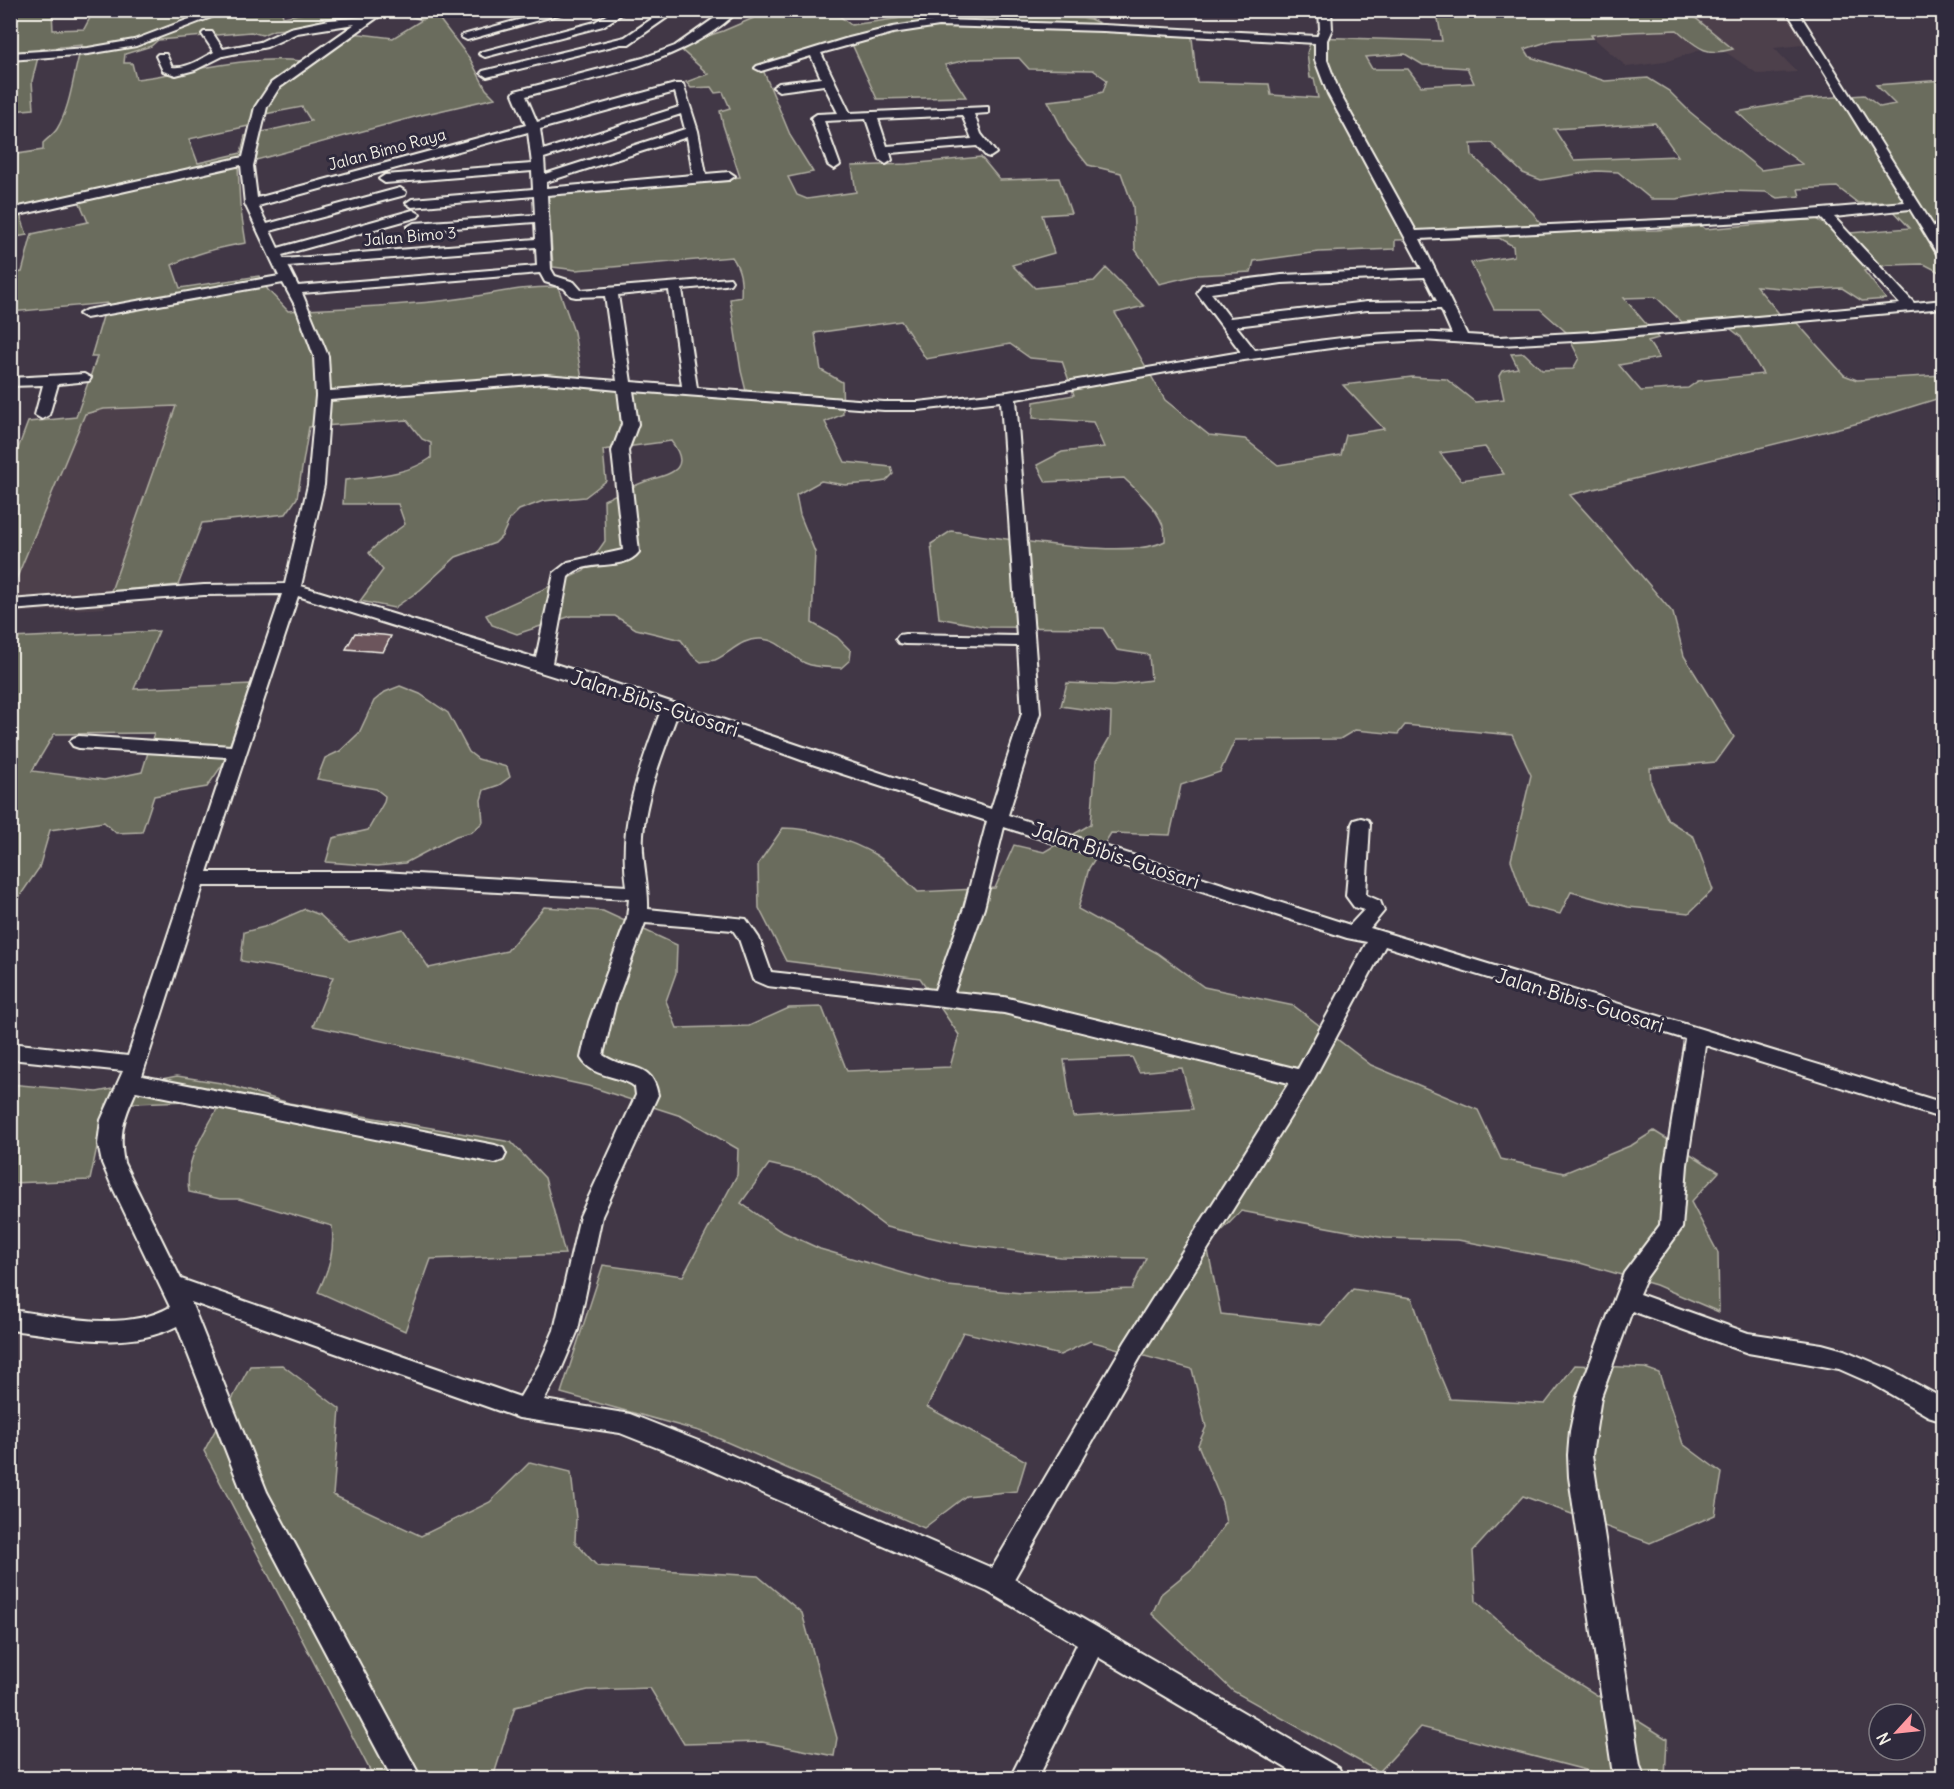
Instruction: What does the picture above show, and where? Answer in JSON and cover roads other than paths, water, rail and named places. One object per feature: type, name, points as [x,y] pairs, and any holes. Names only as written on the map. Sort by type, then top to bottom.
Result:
[{"type":"street","points":[[10,57],[88,51],[136,43],[225,10]]},
{"type":"street","points":[[383,10],[275,86],[261,107],[249,159],[251,204],[276,258],[309,318],[321,356],[323,396],[316,485],[292,589],[133,1073],[112,1120],[109,1144],[117,1174],[173,1286],[256,1497],[407,1779]]},
{"type":"street","points":[[467,37],[570,10]]},
{"type":"street","points":[[485,54],[599,24],[623,10]]},
{"type":"street","points":[[487,72],[624,41],[673,10]]},
{"type":"street","points":[[725,281],[578,294],[569,285],[550,279],[544,269],[538,161],[532,126],[519,94],[647,60],[679,48],[734,10]]},
{"type":"street","points":[[970,10],[974,23]]},
{"type":"street","points":[[1325,10],[1326,29],[1322,40],[1321,60],[1334,94],[1412,235],[1462,339]]},
{"type":"street","points":[[1791,10],[1944,254]]},
{"type":"street","points":[[586,15],[646,56],[647,60]]},
{"type":"street","points":[[162,56],[167,69],[176,71],[195,67],[220,53],[263,45],[290,32],[314,26],[368,20]]},
{"type":"street","points":[[845,116],[817,57],[893,30],[939,23],[974,23],[1322,40]]},
{"type":"street","points":[[208,34],[220,53]]},
{"type":"street","points":[[779,87],[830,81]]},
{"type":"street","name":"Jalan Bimo Raya","points":[[251,204],[379,174],[532,126],[679,87],[686,109]]},
{"type":"street","points":[[834,165],[815,108],[839,103]]},
{"type":"street","points":[[379,174],[538,161],[686,109],[700,178]]},
{"type":"street","points":[[817,118],[921,112],[926,119],[933,122],[968,116],[984,110]]},
{"type":"street","points":[[870,114],[884,155],[979,142]]},
{"type":"street","points":[[968,116],[979,142],[990,153]]},
{"type":"street","points":[[276,258],[413,215],[540,185],[692,130]]},
{"type":"street","points":[[10,213],[249,159]]},
{"type":"street","points":[[379,174],[400,192],[413,215],[411,253]]},
{"type":"street","points":[[540,185],[729,176]]},
{"type":"street","points":[[262,229],[400,192]]},
{"type":"street","points":[[1412,235],[1619,224],[1705,223],[1914,205]]},
{"type":"street","points":[[1824,213],[1910,307]]},
{"type":"street","points":[[413,215],[542,218]]},
{"type":"street","name":"Jalan Bimo 3","points":[[276,258],[544,248]]},
{"type":"street","points":[[86,314],[291,284],[544,269]]},
{"type":"street","points":[[1226,323],[1429,273]]},
{"type":"street","points":[[1250,354],[1204,293],[1206,288],[1282,279],[1445,305]]},
{"type":"street","points":[[675,285],[690,389]]},
{"type":"street","points":[[543,666],[560,576],[563,572],[575,565],[618,559],[631,552],[620,451],[621,441],[630,430],[611,291]]},
{"type":"street","points":[[323,396],[529,379],[690,389],[884,406],[936,405],[1008,396],[1250,354],[1393,338],[1422,336],[1499,341],[1593,336],[1944,304]]},
{"type":"street","points":[[10,382],[84,378]]},
{"type":"street","points":[[42,416],[52,380]]},
{"type":"street","points":[[942,998],[974,908],[997,816],[1031,713],[1008,396]]},
{"type":"street","name":"Jalan Bibis-Guosari","points":[[10,605],[204,590],[292,589],[341,602],[671,707],[821,761],[1354,933],[1380,938],[1944,1111]]},
{"type":"street","points":[[905,639],[1027,640]]},
{"type":"street","points":[[526,1409],[549,1370],[566,1330],[591,1216],[647,1095],[645,1083],[634,1073],[603,1066],[592,1058],[597,1034],[638,915],[633,854],[637,809],[671,707]]},
{"type":"street","points":[[79,742],[238,752]]},
{"type":"street","points":[[1354,933],[1374,911],[1372,906],[1361,902],[1356,896],[1361,824]]},
{"type":"street","points":[[195,879],[382,879],[638,893]]},
{"type":"street","points":[[638,915],[739,924],[752,945],[760,975],[767,979],[1004,1005],[1303,1078]]},
{"type":"street","points":[[997,1583],[1133,1349],[1303,1078],[1380,938]]},
{"type":"street","points":[[1630,1779],[1626,1768],[1580,1455],[1581,1431],[1589,1397],[1636,1274],[1671,1228],[1676,1165],[1696,1036]]},
{"type":"street","points":[[10,1051],[99,1062],[133,1073],[495,1154]]},
{"type":"street","points":[[173,1286],[526,1409],[621,1422],[692,1450],[997,1583],[1329,1779]]},
{"type":"street","points":[[1626,1299],[1748,1343],[1822,1354],[1844,1360],[1882,1377],[1937,1409],[1944,1410]]},
{"type":"street","points":[[10,1320],[118,1329],[144,1328],[183,1311]]},
{"type":"street","points":[[1024,1779],[1093,1639]]}]
